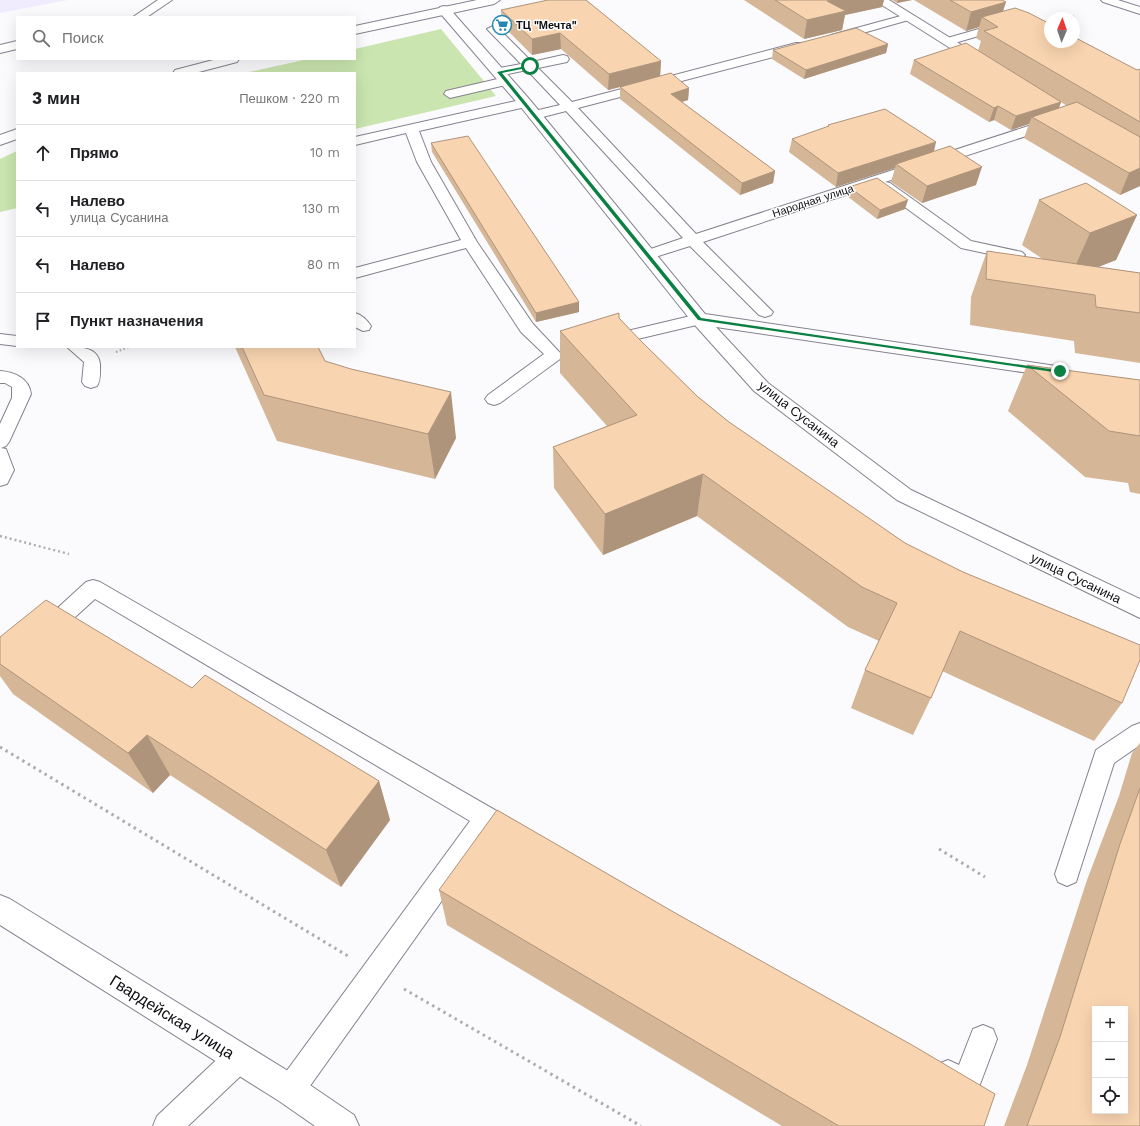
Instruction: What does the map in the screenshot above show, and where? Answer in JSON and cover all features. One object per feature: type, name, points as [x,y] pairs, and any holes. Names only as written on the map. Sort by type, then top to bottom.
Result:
[{"type":"street","points":[[356,30],[494,0]]},
{"type":"street","points":[[880,0],[993,69]]},
{"type":"street","name":"улица Сусанина","points":[[444,10],[530,109],[700,319],[761,387],[904,495],[1140,609]]},
{"type":"street","points":[[184,72],[228,60]]},
{"type":"street","points":[[0,141],[16,134]]},
{"type":"street","points":[[700,319],[1074,373]]},
{"type":"street","name":"Гвардейская улица","points":[[0,909],[290,1090],[344,1126]]},
{"type":"lane","points":[[141,16],[166,0]]},
{"type":"lane","points":[[1106,0],[1140,11]]},
{"type":"lane","points":[[823,40],[908,17]]},
{"type":"lane","points":[[948,41],[1007,19],[1044,36]]},
{"type":"lane","points":[[493,29],[569,106],[693,240],[765,312]]},
{"type":"lane","points":[[356,141],[411,128],[530,109],[569,106],[808,44]]},
{"type":"lane","points":[[0,49],[16,45]]},
{"type":"lane","points":[[450,94],[530,66],[563,59]]},
{"type":"lane","name":"Народная улица","points":[[647,255],[1064,119]]},
{"type":"lane","points":[[411,128],[424,162],[470,242],[527,328],[561,353],[494,399]]},
{"type":"lane","points":[[877,180],[966,244],[1017,255]]},
{"type":"lane","points":[[356,273],[470,242]]},
{"type":"lane","points":[[592,345],[700,319]]},
{"type":"lane","points":[[0,339],[16,341]]},
{"type":"lane","points":[[76,348],[92,360],[91,382]]},
{"type":"lane","points":[[0,377],[9,377],[19,385],[22,395],[0,442]]},
{"type":"lane","points":[[0,454],[4,470],[0,479]]},
{"type":"lane","points":[[29,646],[93,588],[534,845]]},
{"type":"lane","points":[[1067,874],[1104,757],[1140,733]]},
{"type":"lane","points":[[290,1090],[486,818]]},
{"type":"lane","points":[[932,1065],[966,1084],[983,1039]]},
{"type":"lane","points":[[167,1126],[239,1058]]},
{"type":"path","points":[[0,536],[69,554]]},
{"type":"path","points":[[0,747],[375,972],[641,1126]]},
{"type":"path","points":[[939,849],[986,877]]},
{"type":"shaded area","points":[[0,0],[68,0],[0,13]]},
{"type":"green space","points":[[441,29],[496,96],[356,129],[356,72],[250,72],[304,60],[356,60],[356,49]]},
{"type":"green space","points":[[16,151],[16,208],[0,212],[0,159]]},
{"type":"building","points":[[548,0],[586,0],[661,61],[609,74],[560,33],[532,39],[501,10]]},
{"type":"building","points":[[775,0],[832,0],[827,1],[846,11],[807,20]]},
{"type":"building","points":[[950,0],[1002,0],[1006,2],[971,12]]},
{"type":"building","points":[[1015,8],[1044,21],[1044,48],[1080,48],[1080,40],[1137,70],[1140,69],[1140,122],[984,31],[998,27],[982,17]]},
{"type":"building","points":[[856,28],[888,44],[806,70],[773,50]]},
{"type":"building","points":[[966,43],[1061,102],[1016,116],[998,106],[994,108],[914,60]]},
{"type":"building","points":[[671,73],[689,88],[671,94],[775,171],[742,183],[620,87]]},
{"type":"building","points":[[1077,102],[1140,137],[1140,168],[1129,173],[1032,117]]},
{"type":"building","points":[[885,109],[936,142],[838,173],[792,139],[829,126],[828,125]]},
{"type":"building","points":[[468,136],[579,302],[536,313],[431,143]]},
{"type":"building","points":[[950,146],[982,167],[927,186],[896,164]]},
{"type":"building","points":[[877,178],[908,200],[880,210],[849,187]]},
{"type":"building","points":[[1086,183],[1137,215],[1090,233],[1039,200]]},
{"type":"building","points":[[987,251],[1140,273],[1140,313],[1096,307],[1095,295],[986,279]]},
{"type":"building","points":[[619,313],[619,318],[642,342],[697,396],[729,422],[905,543],[963,572],[1140,645],[1140,660],[1122,703],[960,631],[931,698],[865,670],[897,603],[862,587],[703,474],[605,514],[553,447],[637,415],[560,331]]},
{"type":"building","points":[[242,348],[318,348],[325,361],[351,369],[451,392],[428,434],[264,395]]},
{"type":"building","points":[[1027,365],[1140,380],[1140,436],[1109,431]]},
{"type":"building","points":[[46,600],[192,688],[205,675],[379,781],[326,850],[147,735],[128,753],[0,664],[0,637]]},
{"type":"building","points":[[1140,788],[1140,1126],[1027,1126],[1060,1037],[1120,844]]},
{"type":"building","points":[[497,810],[677,914],[912,1045],[995,1094],[984,1126],[839,1126],[439,890]]},
{"type":"place","name":"ТЦ \"Мечта\"","points":[[502,25]]},
{"type":"route","points":[[530,66],[499,72],[700,319],[1060,371]]}]
